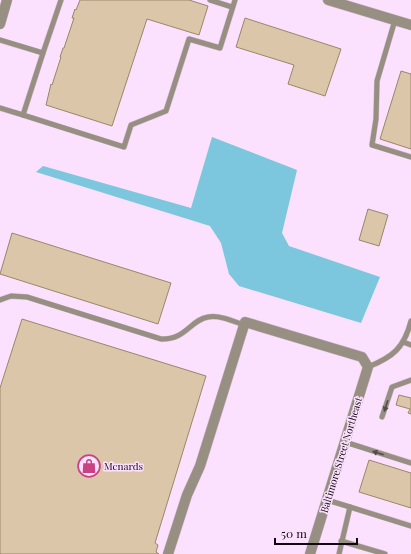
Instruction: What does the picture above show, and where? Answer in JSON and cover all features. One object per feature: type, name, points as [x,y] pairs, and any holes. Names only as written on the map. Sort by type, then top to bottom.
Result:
[{"type":"street","points":[[0,24],[7,0]]},
{"type":"street","points":[[328,0],[411,25]]},
{"type":"street","points":[[168,554],[186,495],[200,466],[245,322],[362,357],[368,367]]},
{"type":"street","name":"Baltimore Street Northeast","points":[[310,554],[368,367]]},
{"type":"lane","points":[[23,116],[61,0]]},
{"type":"lane","points":[[210,0],[232,7]]},
{"type":"lane","points":[[0,108],[124,147],[131,125],[166,111],[189,39],[220,48],[235,0]]},
{"type":"lane","points":[[395,20],[377,81],[376,119],[372,145],[411,157]]},
{"type":"lane","points":[[0,40],[43,53]]},
{"type":"lane","points":[[0,300],[12,296],[27,297],[161,339],[176,337],[207,317],[223,318],[244,325]]},
{"type":"lane","points":[[368,367],[385,360],[396,352],[403,342],[411,321]]},
{"type":"lane","points":[[403,342],[411,345]]},
{"type":"lane","points":[[382,417],[392,387],[411,380]]},
{"type":"lane","points":[[345,442],[411,464]]},
{"type":"lane","points":[[327,500],[411,526]]},
{"type":"lane","points":[[339,554],[350,507]]},
{"type":"lane","points":[[341,541],[385,554]]},
{"type":"water","points":[[212,137],[297,170],[282,233],[289,246],[380,277],[361,323],[239,286],[229,274],[221,243],[210,226],[36,172],[43,166],[191,208]]},
{"type":"building","points":[[80,0],[189,0],[208,6],[199,35],[147,19],[112,126],[46,105],[51,84],[52,85],[74,18],[72,18]]},
{"type":"building","points":[[245,18],[341,49],[325,96],[288,84],[294,65],[236,47]]},
{"type":"building","points":[[401,71],[411,74],[411,149],[380,139]]},
{"type":"building","points":[[368,209],[388,215],[379,246],[359,240]]},
{"type":"building","points":[[12,233],[171,283],[158,324],[0,274]]},
{"type":"building","name":"Menards","points":[[22,319],[206,376],[155,543],[158,545],[156,552],[159,554],[0,554],[0,388]]},
{"type":"building","points":[[399,395],[411,398],[411,414],[408,413],[410,409],[396,405]]},
{"type":"building","points":[[369,460],[411,473],[411,508],[359,492]]},
{"type":"place","name":"Menards","points":[[89,466]]}]
